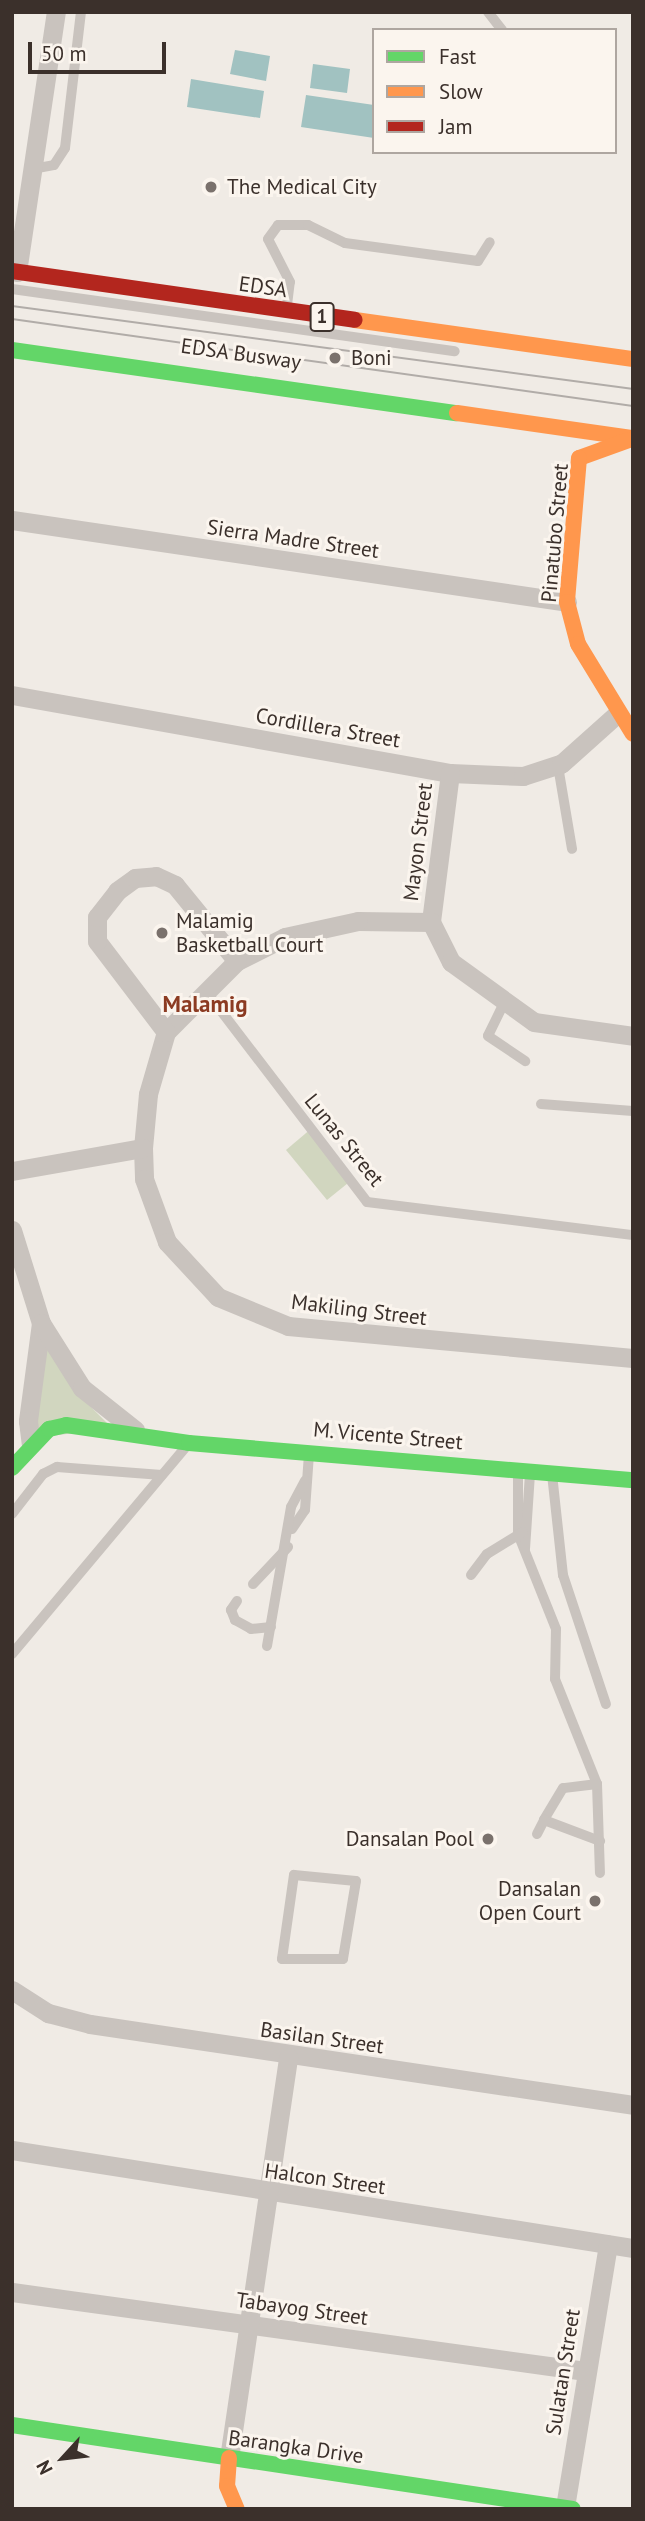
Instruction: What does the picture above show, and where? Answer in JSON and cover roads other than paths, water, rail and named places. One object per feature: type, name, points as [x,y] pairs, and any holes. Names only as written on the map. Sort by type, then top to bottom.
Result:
[{"type":"main road","name":"EDSA","points":[[14,277],[633,359]]},
{"type":"main road","points":[[12,350],[633,438]]},
{"type":"main road","name":"Pinatubo Street","points":[[633,438],[579,458],[567,602],[578,643],[617,714],[633,734]]},
{"type":"main road","name":"M. Vicente Street","points":[[32,1444],[66,1425],[139,1433],[189,1443],[633,1480]]},
{"type":"main road","points":[[12,1468],[32,1444]]},
{"type":"main road","name":"Barangka Drive","points":[[12,2425],[567,2508]]},
{"type":"main road","points":[[229,2458],[227,2486],[237,2509]]},
{"type":"street","points":[[14,277],[56,12]]},
{"type":"street","name":"Sierra Madre Street","points":[[12,520],[567,602]]},
{"type":"street","name":"Cordillera Street","points":[[12,695],[450,773],[523,776],[558,766],[617,714]]},
{"type":"street","name":"Mayon Street","points":[[450,773],[431,922],[451,962],[503,1005],[534,1021],[633,1036]]},
{"type":"street","points":[[166,1032],[97,941],[97,917],[117,891],[135,878],[156,876],[175,885],[236,961]]},
{"type":"street","name":"Makiling Street","points":[[431,922],[329,924],[236,961],[166,1032],[148,1094],[143,1148],[144,1179],[166,1242],[191,1275],[226,1302],[309,1330],[633,1358]]},
{"type":"street","points":[[12,1171],[143,1148]]},
{"type":"street","points":[[12,1230],[41,1323],[28,1421],[32,1444]]},
{"type":"street","name":"M. Vicente Street","points":[[41,1323],[82,1388],[139,1433]]},
{"type":"street","name":"Basilan Street","points":[[12,1990],[48,2012],[90,2024],[288,2057],[633,2105]]},
{"type":"street","points":[[229,2458],[270,2194],[288,2057]]},
{"type":"street","name":"Halcon Street","points":[[12,2150],[270,2194],[633,2248]]},
{"type":"street","name":"Sulatan Street","points":[[567,2508],[586,2371],[608,2244]]},
{"type":"street","name":"Tabayog Street","points":[[12,2292],[586,2371]]},
{"type":"lane","points":[[32,170],[54,165],[65,148],[81,12]]},
{"type":"lane","points":[[488,12],[500,28]]},
{"type":"lane","points":[[287,312],[290,282],[268,239],[278,225],[308,225],[345,243],[478,261],[490,242]]},
{"type":"lane","name":"EDSA Busway","points":[[14,277],[469,353]]},
{"type":"lane","name":"EDSA Busway","points":[[12,334],[50,348],[633,428]]},
{"type":"lane","points":[[558,766],[572,849]]},
{"type":"lane","name":"Lunas Street","points":[[205,990],[367,1202],[633,1235]]},
{"type":"lane","points":[[503,1005],[488,1037],[525,1061]]},
{"type":"lane","points":[[541,1104],[633,1111]]},
{"type":"lane","points":[[12,1654],[189,1443]]},
{"type":"lane","points":[[267,1646],[292,1529],[305,1510],[305,1481],[310,1452]]},
{"type":"lane","points":[[12,1514],[43,1474],[57,1466],[162,1475]]},
{"type":"lane","points":[[524,1471],[525,1550],[556,1629],[555,1679],[597,1784],[600,1873]]},
{"type":"lane","points":[[551,1473],[563,1575],[606,1704]]},
{"type":"lane","points":[[471,1575],[487,1554],[523,1532]]},
{"type":"lane","points":[[253,1584],[288,1547]]},
{"type":"lane","points":[[237,1601],[230,1610],[235,1620],[251,1629],[271,1627]]},
{"type":"lane","points":[[537,1834],[563,1787],[597,1784]]},
{"type":"lane","points":[[544,1820],[600,1842]]},
{"type":"lane","points":[[294,1875],[356,1881],[343,1959],[282,1959],[294,1875]]},
{"type":"water","points":[[235,50],[270,56],[266,81],[230,74]]},
{"type":"water","points":[[313,64],[350,69],[347,93],[310,88]]},
{"type":"water","points":[[191,79],[264,91],[260,118],[187,107]]},
{"type":"water","points":[[306,95],[372,105],[372,138],[301,127]]},
{"type":"tram line","points":[[12,306],[633,389]]},
{"type":"tram line","points":[[12,319],[633,406]]},
{"type":"place","name":"The Medical City","points":[[211,187]]},
{"type":"place","name":"Boni","points":[[335,358]]},
{"type":"place","name":"Malamig Basketball Court","points":[[162,933]]},
{"type":"place","name":"Dansalan Pool","points":[[488,1839]]},
{"type":"place","name":"Dansalan Open Court","points":[[595,1901]]},
{"type":"district","name":"Malamig","points":[[205,1004]]}]
